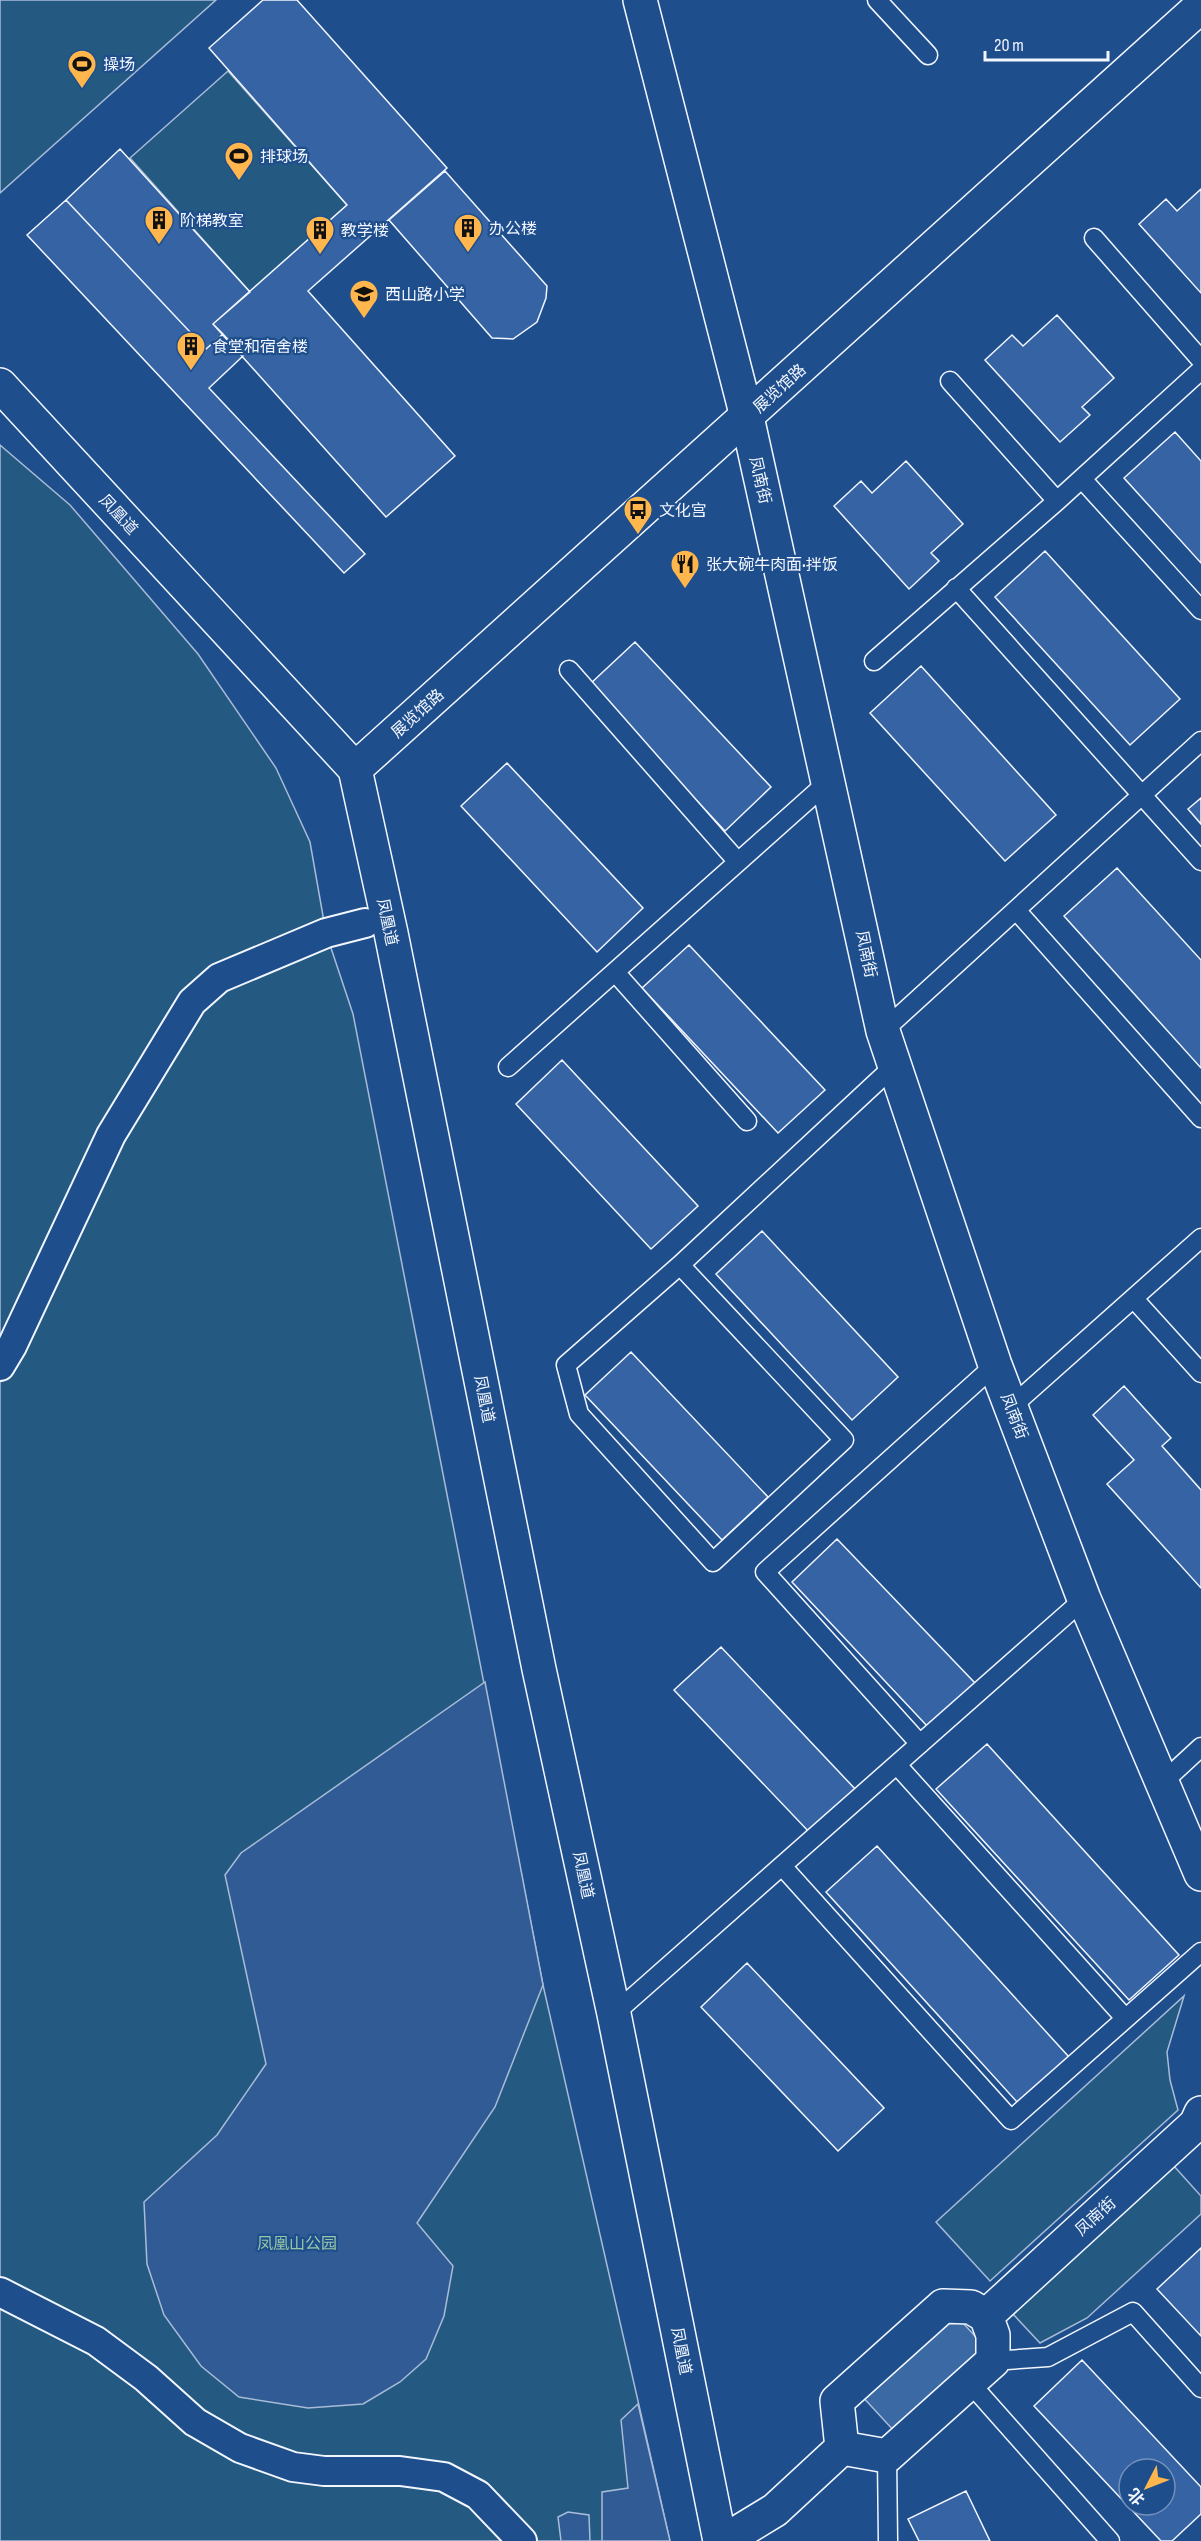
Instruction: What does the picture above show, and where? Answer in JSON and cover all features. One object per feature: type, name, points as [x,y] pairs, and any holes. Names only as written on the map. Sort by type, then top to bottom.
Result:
[{"type":"street","name":"凤南街","points":[[640,0],[747,417],[884,1031],[994,1365],[1084,1599],[1201,1874]]},
{"type":"street","name":"展览馆路","points":[[355,769],[1201,6]]},
{"type":"street","name":"凤凰道","points":[[0,384],[355,769],[396,957],[539,1670],[614,2014],[722,2541]]},
{"type":"street","points":[[0,1366],[12,1346],[111,1135],[192,1002],[219,978],[326,933],[365,923]]},
{"type":"street","name":"凤南街","points":[[986,2316],[1196,2124],[1201,2113]]},
{"type":"street","points":[[0,2292],[96,2341],[146,2378],[195,2422],[240,2448],[293,2467],[324,2471],[400,2471],[444,2477],[478,2495],[522,2541]]},
{"type":"street","points":[[943,2306],[970,2307],[986,2316],[993,2335],[993,2361],[970,2384],[887,2457],[842,2448],[837,2401],[943,2306]]},
{"type":"street","points":[[722,2541],[775,2510],[842,2448]]},
{"type":"lane","points":[[877,0],[928,55]]},
{"type":"lane","points":[[1094,238],[1201,360]]},
{"type":"lane","points":[[874,661],[1057,501],[1201,370]]},
{"type":"lane","points":[[950,381],[1057,501]]},
{"type":"lane","points":[[1082,478],[1201,610]]},
{"type":"lane","points":[[956,588],[1201,861]]},
{"type":"lane","points":[[569,670],[738,862]]},
{"type":"lane","points":[[884,1031],[1201,741]]},
{"type":"lane","points":[[508,1067],[829,781]]},
{"type":"lane","points":[[1016,910],[1201,1118]]},
{"type":"lane","points":[[615,972],[747,1121]]},
{"type":"lane","points":[[680,1264],[844,1440],[713,1562],[579,1414],[566,1365],[680,1264],[895,1065]]},
{"type":"lane","points":[[1011,1407],[1201,1238]]},
{"type":"lane","points":[[1134,1299],[1201,1373]]},
{"type":"lane","points":[[920,1744],[765,1572],[994,1365]]},
{"type":"lane","points":[[614,2014],[1084,1599]]},
{"type":"lane","points":[[1162,1783],[1201,1747]]},
{"type":"lane","points":[[897,1765],[1125,2018]]},
{"type":"lane","points":[[782,1866],[1011,2120],[1201,1952]]},
{"type":"lane","points":[[993,2361],[1048,2357],[1133,2312],[1201,2388]]},
{"type":"lane","points":[[970,2384],[1110,2541]]},
{"type":"lane","points":[[887,2457],[888,2541]]},
{"type":"green space","name":"操场","points":[[0,0],[216,0],[0,193]]},
{"type":"green space","name":"排球场","points":[[228,71],[347,205],[250,292],[130,158]]},
{"type":"green space","name":"凤凰山公园","points":[[0,445],[70,505],[198,654],[276,768],[310,842],[326,933],[353,1014],[543,1985],[670,2541],[0,2541]]},
{"type":"green space","points":[[1184,1996],[1167,2052],[1170,2080],[1178,2110],[990,2281],[936,2222]]},
{"type":"green space","points":[[1173,2165],[1201,2196],[1201,2214],[1087,2318],[1040,2343],[1012,2313]]},
{"type":"shaded area","points":[[485,1682],[543,1985],[495,2107],[417,2223],[453,2266],[444,2316],[426,2359],[400,2382],[363,2404],[308,2408],[239,2397],[201,2366],[164,2315],[147,2264],[144,2202],[217,2135],[266,2064],[225,1875],[241,1853]]},
{"type":"shaded area","points":[[951,2310],[986,2348],[895,2432],[860,2394]]},
{"type":"shaded area","points":[[638,2404],[670,2541],[602,2541],[602,2492],[628,2488],[621,2420]]},
{"type":"shaded area","points":[[568,2512],[589,2515],[590,2541],[561,2541],[558,2517]]},
{"type":"building","name":"教学楼","points":[[263,0],[297,0],[447,168],[308,291],[455,456],[386,517],[213,324],[347,205],[209,48]]},
{"type":"building","name":"阶梯教室","points":[[120,149],[250,292],[213,324],[223,334],[206,349],[66,200]]},
{"type":"building","name":"办公楼","points":[[445,171],[547,286],[546,298],[537,322],[513,339],[492,338],[389,220]]},
{"type":"building","points":[[1201,189],[1201,293],[1139,224],[1166,199],[1177,211]]},
{"type":"building","name":"食堂和宿舍楼","points":[[66,200],[206,349],[223,334],[243,356],[209,388],[365,554],[344,573],[27,235]]},
{"type":"building","points":[[1057,315],[1114,378],[1082,407],[1090,415],[1060,442],[985,360],[1012,335],[1023,346]]},
{"type":"building","points":[[1175,432],[1201,461],[1201,563],[1124,478]]},
{"type":"building","points":[[906,461],[963,524],[931,553],[939,561],[909,589],[834,506],[861,481],[872,493]]},
{"type":"building","points":[[1045,551],[1180,699],[1130,745],[995,597]]},
{"type":"building","points":[[635,642],[771,787],[725,831],[589,685]]},
{"type":"building","points":[[921,666],[1056,815],[1005,861],[870,713]]},
{"type":"building","points":[[507,763],[643,908],[597,952],[461,806]]},
{"type":"building","points":[[1201,798],[1201,824],[1188,809]]},
{"type":"building","points":[[1117,868],[1201,960],[1201,1068],[1064,916]]},
{"type":"building","points":[[689,945],[825,1090],[778,1133],[642,988]]},
{"type":"building","points":[[562,1060],[698,1206],[651,1249],[516,1104]]},
{"type":"building","points":[[762,1231],[898,1377],[852,1420],[716,1274]]},
{"type":"building","points":[[631,1352],[768,1497],[722,1540],[585,1395]]},
{"type":"building","points":[[1124,1386],[1171,1438],[1162,1446],[1201,1490],[1201,1588],[1107,1484],[1134,1460],[1093,1415]]},
{"type":"building","points":[[837,1539],[975,1683],[928,1727],[792,1582]]},
{"type":"building","points":[[721,1647],[857,1791],[811,1834],[674,1690]]},
{"type":"building","points":[[987,1744],[1179,1955],[1129,2000],[936,1789]]},
{"type":"building","points":[[877,1846],[1069,2057],[1018,2103],[826,1892]]},
{"type":"building","points":[[747,1963],[884,2108],[838,2151],[701,2007]]},
{"type":"building","points":[[1201,2248],[1201,2336],[1157,2289]]},
{"type":"building","points":[[1082,2360],[1173,2457],[1117,2457],[1117,2494],[1034,2406]]},
{"type":"building","points":[[1177,2461],[1201,2487],[1201,2514],[1172,2541],[1161,2541],[1138,2517],[1177,2517]]},
{"type":"building","points":[[966,2491],[990,2541],[919,2541],[908,2519]]},
{"type":"place","name":"操场","points":[[82,90]]},
{"type":"place","name":"排球场","points":[[239,182]]},
{"type":"place","name":"阶梯教室","points":[[159,246]]},
{"type":"place","name":"办公楼","points":[[468,254]]},
{"type":"place","name":"教学楼","points":[[320,256]]},
{"type":"place","name":"西山路小学","points":[[364,320]]},
{"type":"place","name":"食堂和宿舍楼","points":[[191,372]]},
{"type":"place","name":"文化宫","points":[[638,536]]},
{"type":"place","name":"张大碗牛肉面•拌饭","points":[[685,590]]}]
